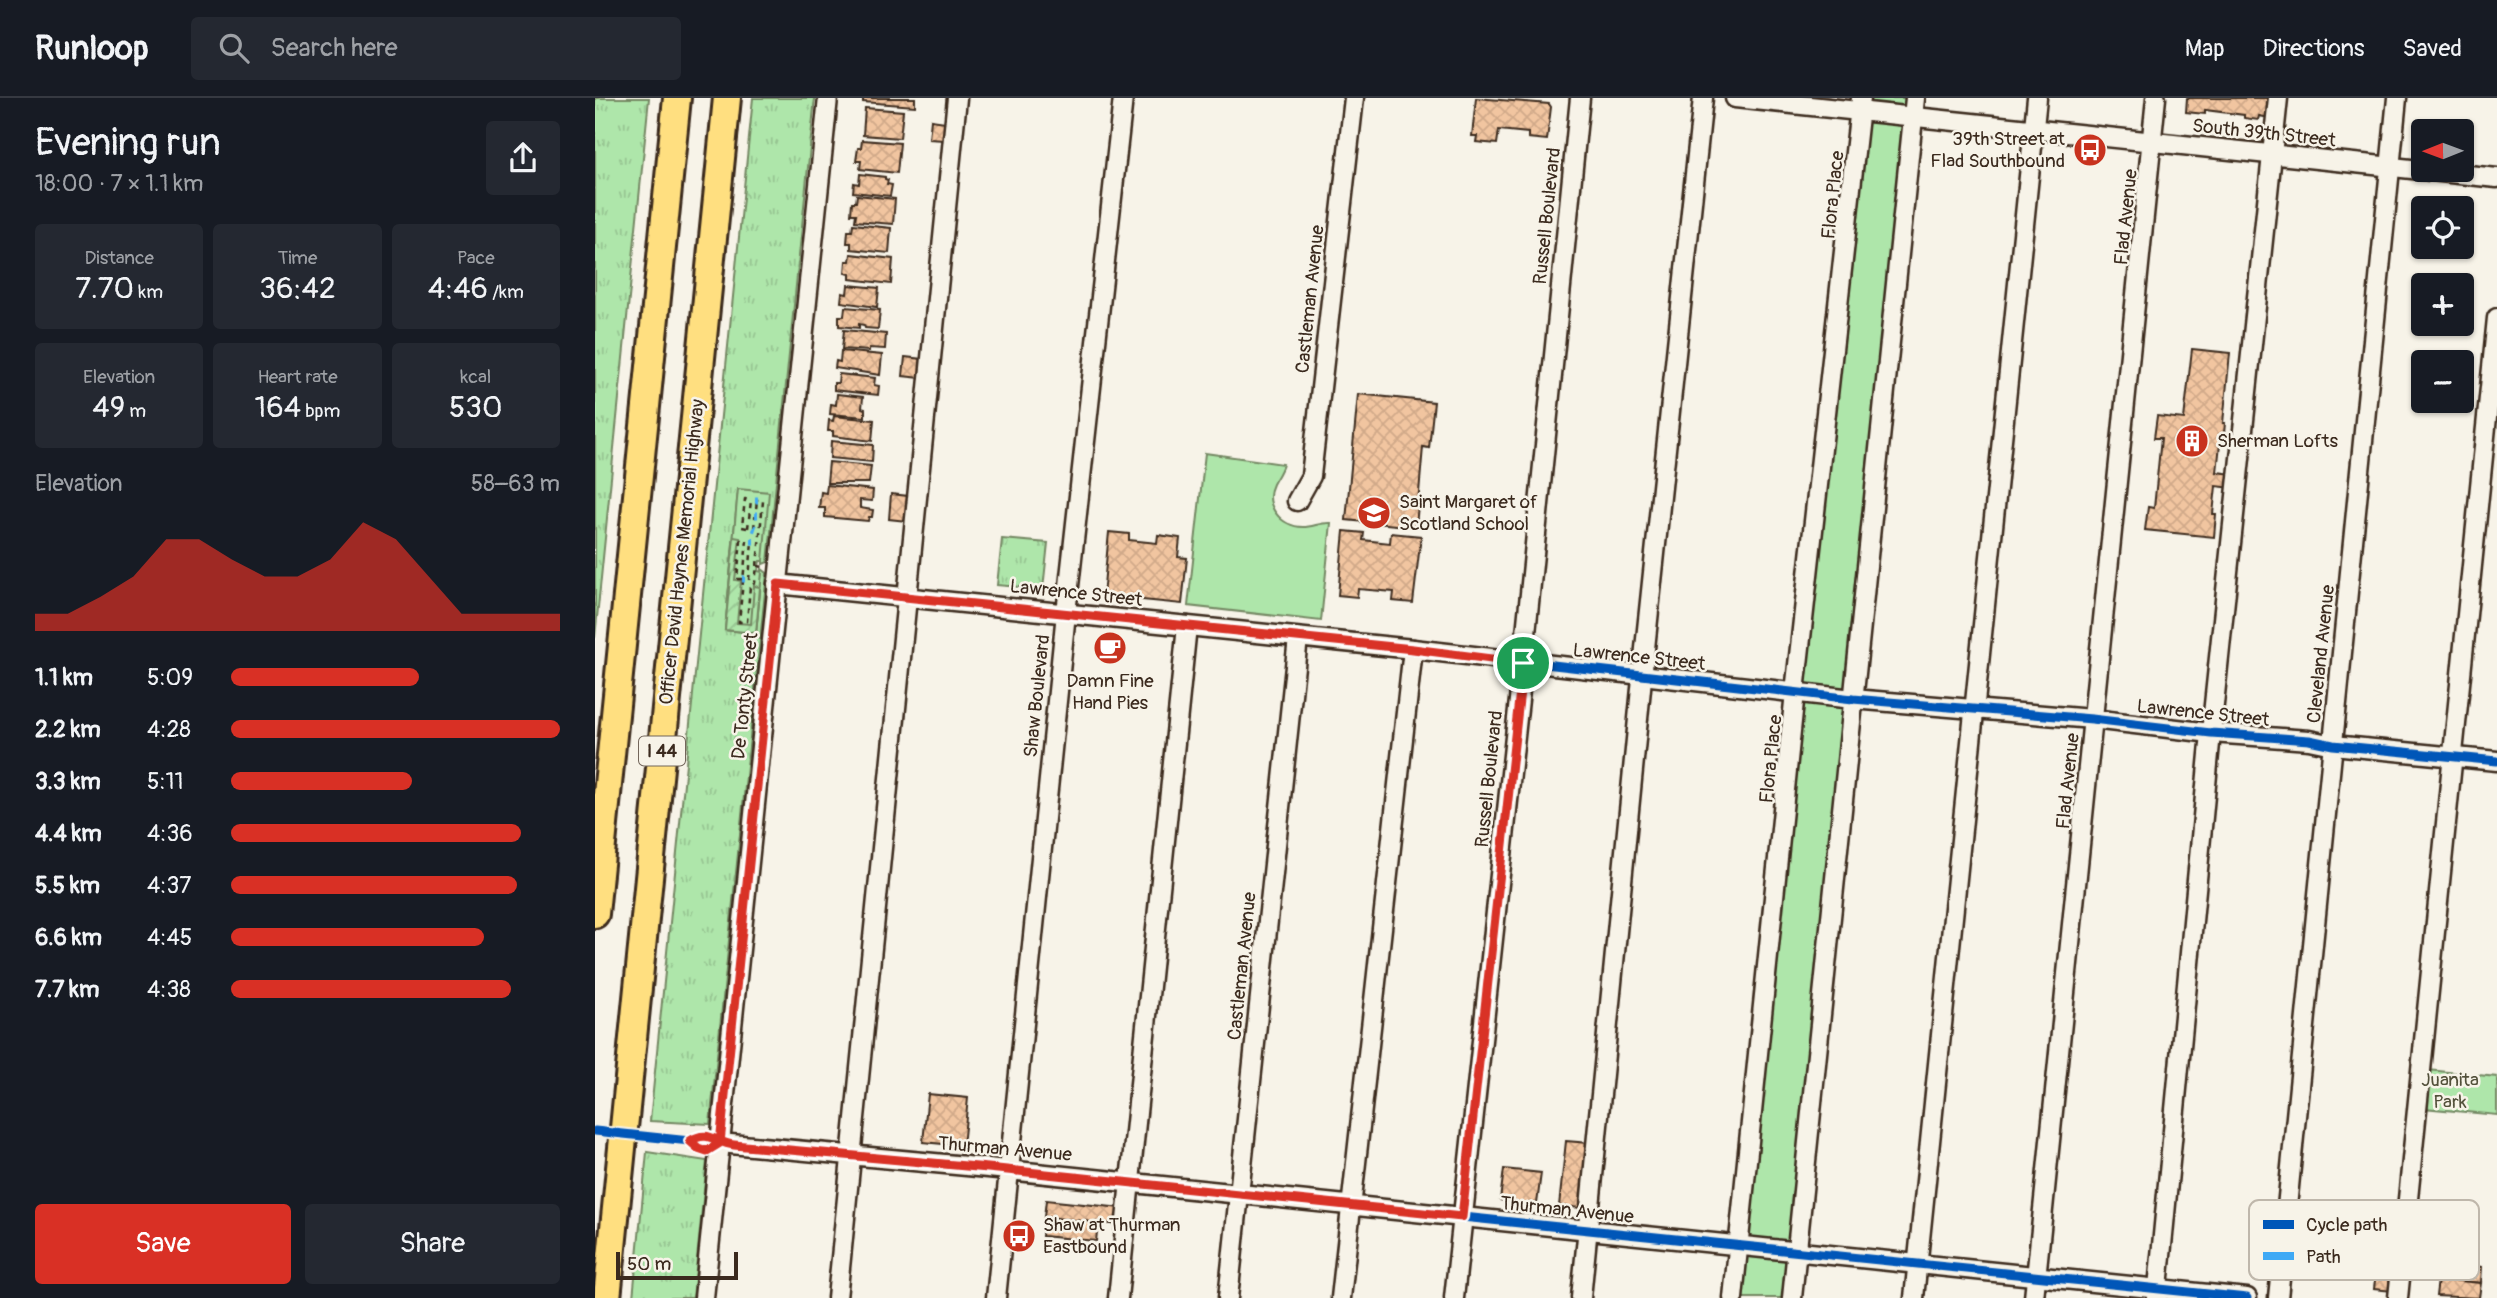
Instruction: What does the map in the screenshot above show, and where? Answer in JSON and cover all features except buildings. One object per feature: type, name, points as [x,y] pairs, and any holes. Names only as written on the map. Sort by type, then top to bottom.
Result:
[{"type":"highway","name":"I 44","points":[[595,914],[677,98]]},
{"type":"highway","name":"Officer David Haynes Memorial Highway","points":[[607,1298],[727,98]]},
{"type":"street","name":"De Tonty Street","points":[[704,1298],[828,98]]},
{"type":"street","points":[[837,1298],[957,98]]},
{"type":"street","name":"Shaw Boulevard","points":[[996,1298],[1066,614],[1123,98]]},
{"type":"street","name":"Castleman Avenue","points":[[1297,501],[1311,476],[1354,98]]},
{"type":"street","name":"Russell Boulevard","points":[[1454,1298],[1523,663],[1580,98]]},
{"type":"street","points":[[1581,1298],[1703,98]]},
{"type":"street","name":"South 39th Street","points":[[1735,98],[1860,105],[1913,117],[2497,178]]},
{"type":"street","points":[[1793,1298],[1915,98]]},
{"type":"street","points":[[1914,1298],[2037,98]]},
{"type":"street","name":"Flad Avenue","points":[[2034,1298],[2156,98]]},
{"type":"street","points":[[2158,1293],[2211,733],[2278,98]]},
{"type":"street","name":"Cleveland Avenue","points":[[2288,1200],[2397,98]]},
{"type":"street","name":"Flora Place","points":[[1733,1298],[1795,691],[1860,105]]},
{"type":"street","points":[[2408,1200],[2497,318]]},
{"type":"street","name":"Lawrence Street","points":[[778,584],[1413,649],[1853,699],[2091,719],[2497,761]]},
{"type":"street","points":[[1118,1298],[1187,626]]},
{"type":"street","name":"Castleman Avenue","points":[[1229,1298],[1298,638]]},
{"type":"street","points":[[1341,1298],[1413,649]]},
{"type":"street","name":"Thurman Avenue","points":[[720,1143],[1130,1182],[2036,1276],[2158,1293],[2247,1298]]},
{"type":"street","name":"Cleveland Avenue","points":[[2278,1298],[2280,1280]]},
{"type":"street","points":[[2398,1298],[2400,1280]]},
{"type":"path","points":[[745,499],[763,501],[753,528],[742,527],[745,499]]},
{"type":"path","points":[[748,580],[758,566],[759,541],[753,528],[754,500]]},
{"type":"path","points":[[749,541],[739,622],[747,622],[750,586],[755,583],[748,580],[737,579],[741,540],[759,541]]},
{"type":"path","points":[[748,580],[749,541]]},
{"type":"green space","points":[[595,98],[649,98],[595,638]]},
{"type":"green space","points":[[753,98],[815,98],[768,562],[763,564],[763,561],[759,561],[738,490],[725,630],[756,633],[762,569],[767,573],[710,1124],[650,1121]]},
{"type":"green space","points":[[1861,98],[1915,98],[1792,1298],[1733,1298]]},
{"type":"green space","points":[[1205,453],[1283,464],[1271,492],[1270,500],[1276,513],[1281,519],[1295,526],[1331,523],[1321,621],[1188,606]]},
{"type":"green space","points":[[738,489],[769,492],[763,561],[760,561],[758,571],[762,572],[756,633],[725,630]]},
{"type":"green space","points":[[734,537],[740,538],[735,580],[741,581],[737,623],[751,624],[754,586],[760,587],[756,633],[725,630]]},
{"type":"green space","points":[[1002,539],[1048,543],[1043,589],[997,585]]},
{"type":"green space","name":"Juanita Park","points":[[2428,1070],[2497,1077],[2497,1115],[2424,1108]]},
{"type":"green space","points":[[647,1152],[707,1161],[693,1298],[633,1298]]},
{"type":"cycle path","points":[[777,584],[1413,649],[1853,699],[2092,719],[2497,761]]},
{"type":"cycle path","points":[[595,1131],[690,1141],[707,1136],[734,1145],[988,1168],[2247,1298]]},
{"type":"place","name":"39th Street at Flad Southbound","points":[[2090,150]]},
{"type":"place","name":"Sherman Lofts","points":[[2192,441]]},
{"type":"place","name":"Saint Margaret of Scotland School","points":[[1374,513]]},
{"type":"place","name":"Damn Fine Hand Pies","points":[[1110,648]]},
{"type":"place","name":"Shaw at Thurman Eastbound","points":[[1019,1236]]},
{"type":"route","points":[[1523,663],[1413,649],[778,584],[720,1143],[707,1151],[690,1141],[702,1135],[712,1137],[720,1143],[734,1145],[988,1168],[1462,1217],[1523,663]]}]
